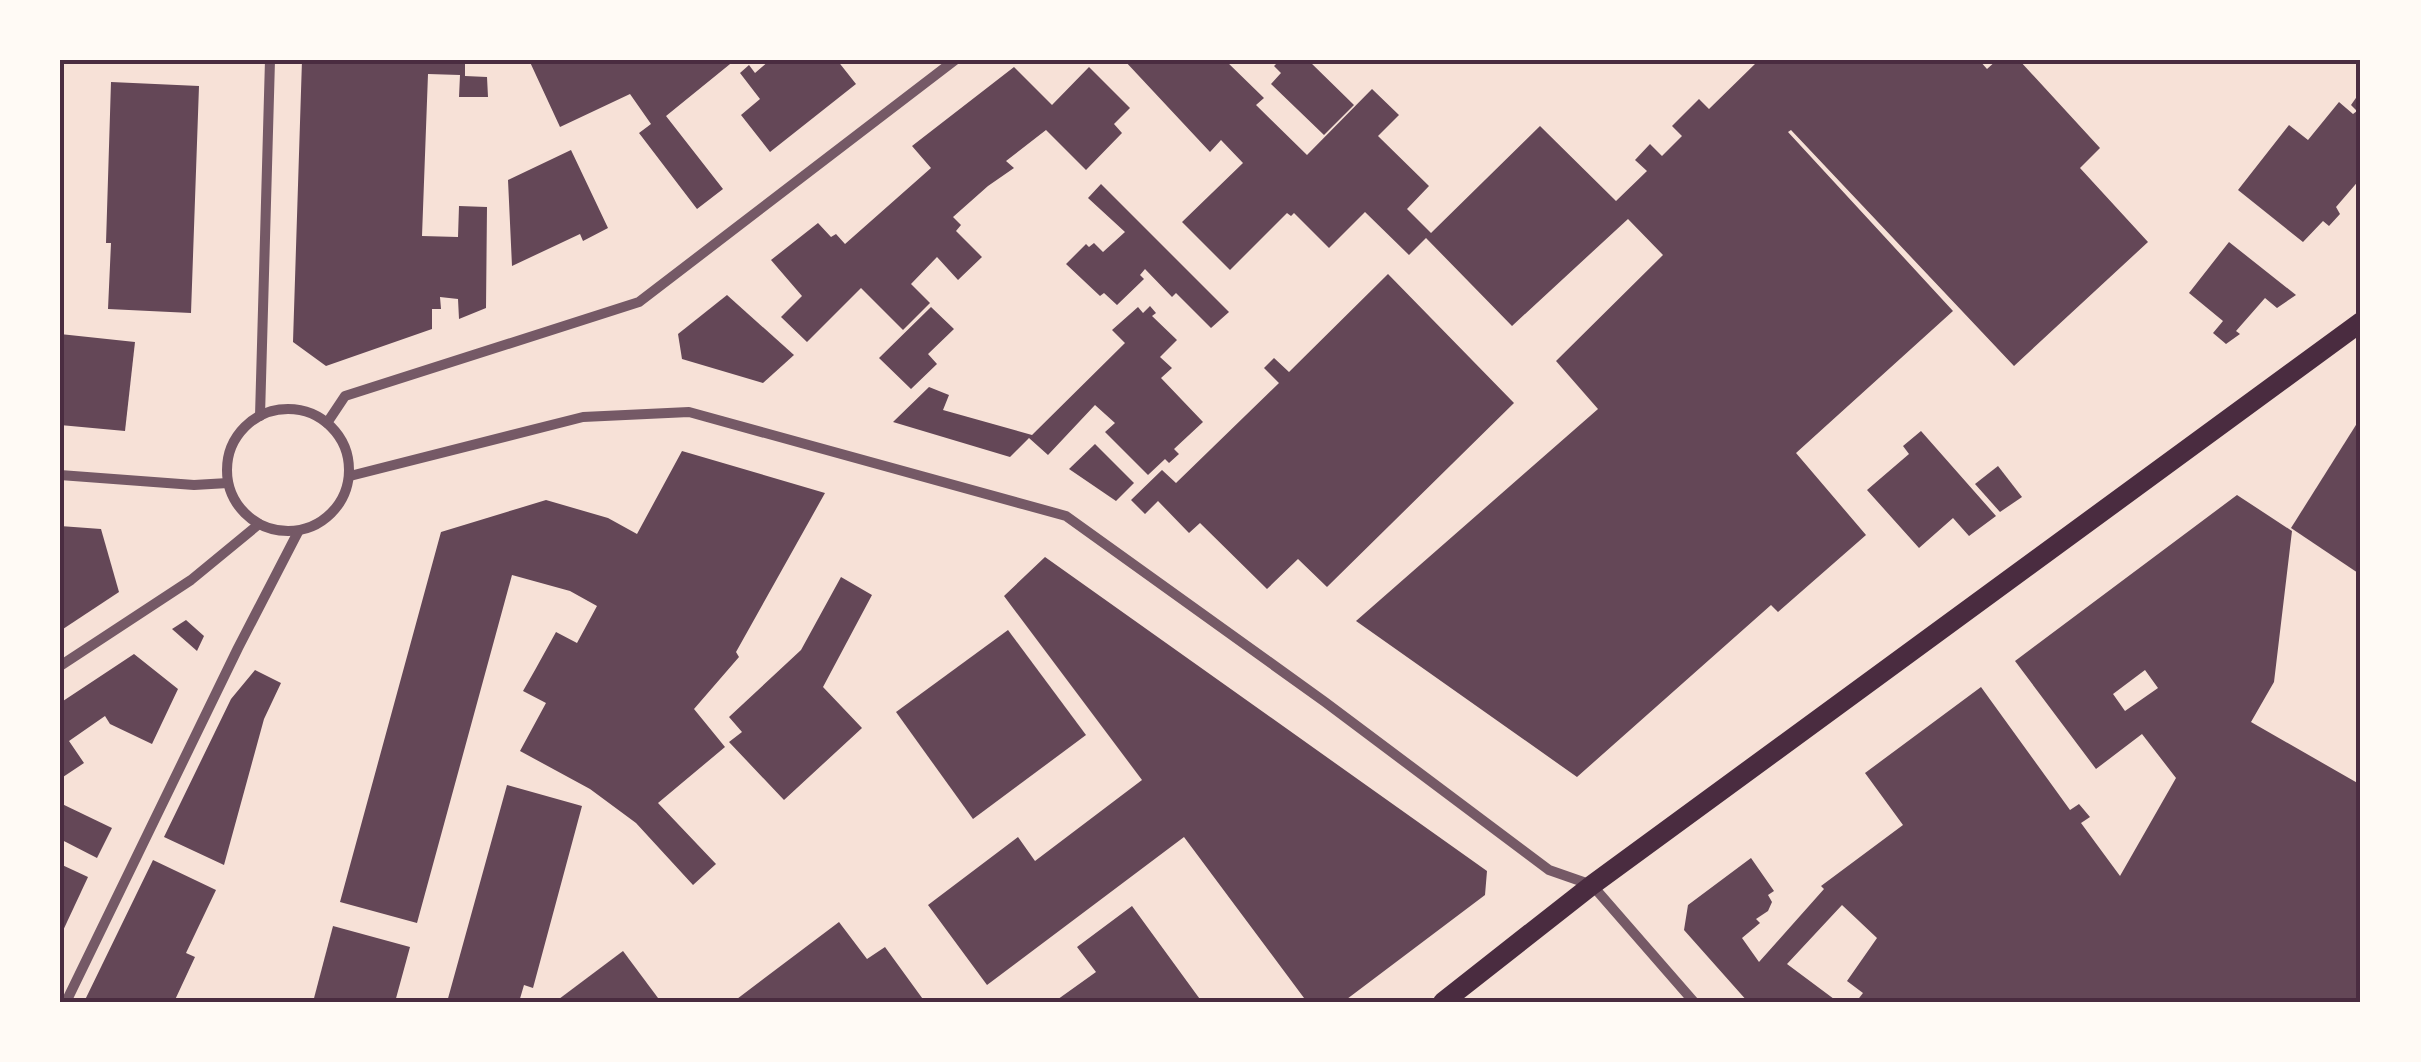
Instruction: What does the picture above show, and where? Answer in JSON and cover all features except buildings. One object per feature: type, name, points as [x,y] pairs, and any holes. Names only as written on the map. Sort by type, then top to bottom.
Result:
[{"type":"main road","points":[[1443,1002],[1592,885],[2361,322]]},
{"type":"street","points":[[260,416],[270,60]]},
{"type":"street","points":[[327,423],[346,396],[639,302],[955,60]]},
{"type":"street","points":[[277,410],[311,414],[327,423],[348,456],[350,476],[344,496],[332,513],[317,525],[298,532],[278,531],[245,514],[228,483],[230,452],[237,438],[260,416],[277,410]]},
{"type":"street","points":[[350,476],[583,417],[690,412],[1066,516],[1549,870],[1592,885],[1694,1002]]},
{"type":"street","points":[[60,476],[194,485],[228,483]]},
{"type":"street","points":[[60,666],[190,580],[258,524]]},
{"type":"street","points":[[66,1002],[298,532]]}]
